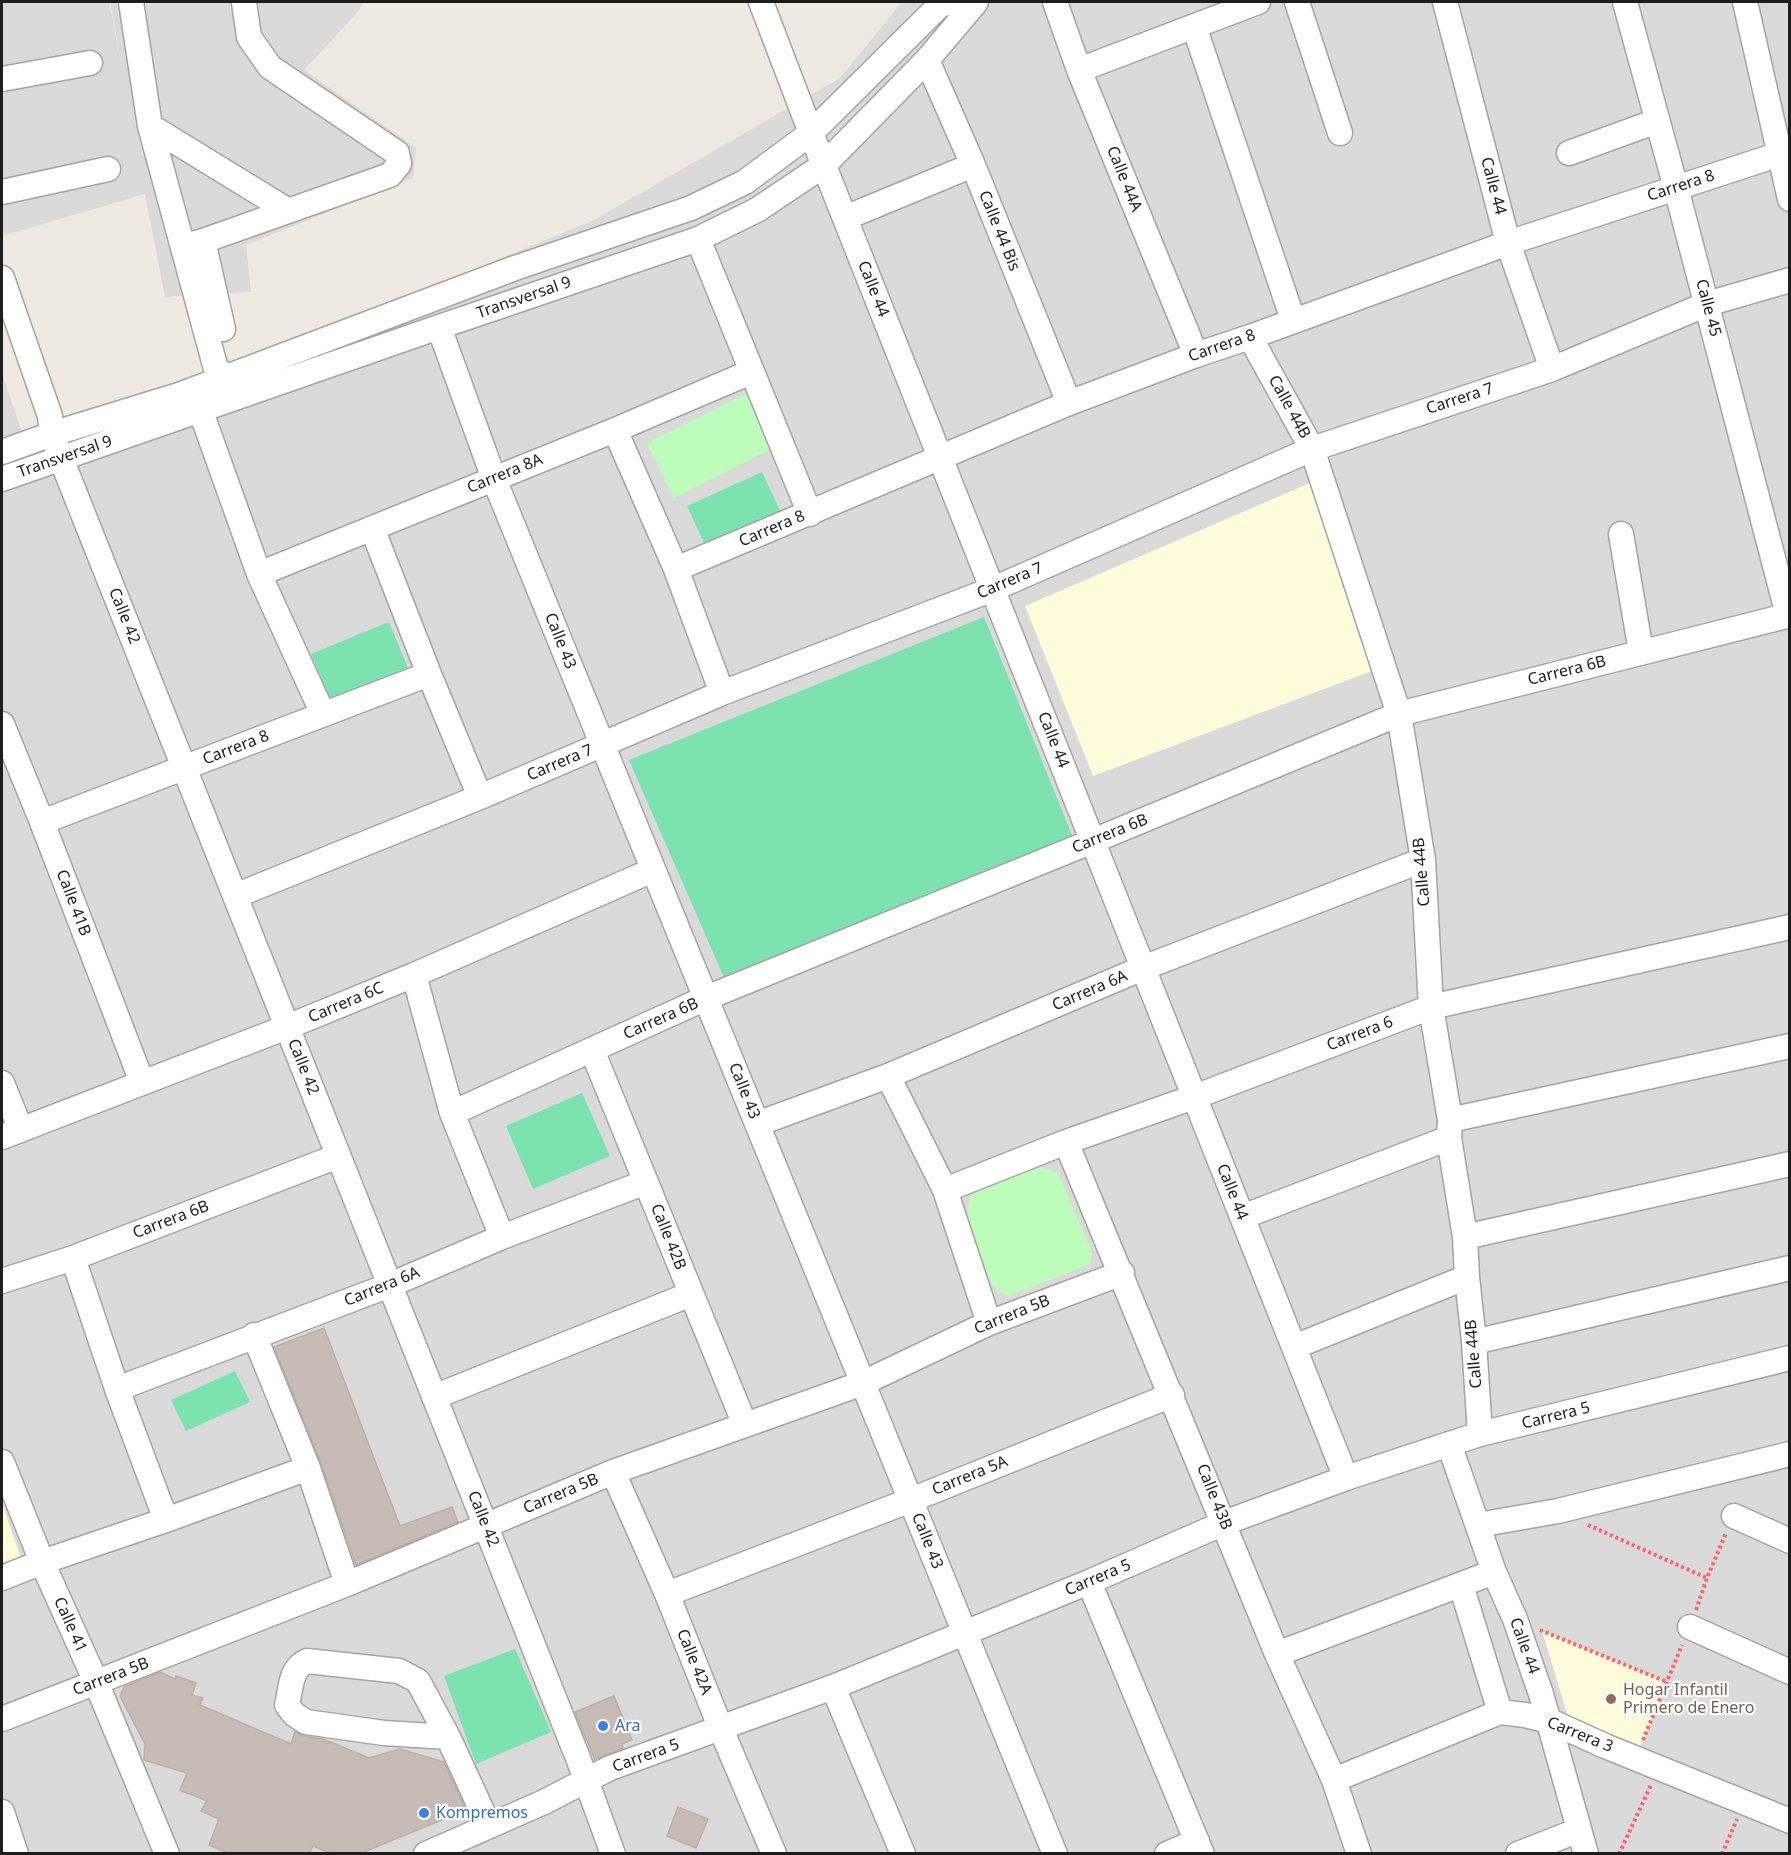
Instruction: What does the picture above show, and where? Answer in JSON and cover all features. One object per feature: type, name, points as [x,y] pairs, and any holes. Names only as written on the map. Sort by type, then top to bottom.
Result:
[{"type":"street","points":[[131,2],[150,126],[193,243],[212,320],[231,362],[232,387]]},
{"type":"street","points":[[193,243],[390,175],[399,164],[397,153],[270,67],[249,37],[244,2]]},
{"type":"street","name":"Calle 44","points":[[761,2],[1346,1478]]},
{"type":"street","name":"Transversal 9","points":[[232,387],[494,276],[691,208],[745,182],[811,133],[940,5],[951,2]]},
{"type":"street","name":"Transversal 9","points":[[2,479],[61,458],[197,399],[439,327],[698,239],[757,210],[824,165],[927,60],[976,2]]},
{"type":"street","name":"Calle 44A","points":[[1055,2],[1079,70],[1196,355]]},
{"type":"street","points":[[1079,70],[1258,2]]},
{"type":"street","points":[[1297,2],[1340,133]]},
{"type":"street","name":"Calle 44","points":[[1445,2],[1508,243],[1551,369]]},
{"type":"street","name":"Calle 45","points":[[1625,2],[1789,615]]},
{"type":"street","points":[[1745,2],[1790,199]]},
{"type":"street","points":[[1194,26],[1293,320]]},
{"type":"street","name":"Calle 44 Bis","points":[[927,60],[973,165],[1069,403]]},
{"type":"street","points":[[2,79],[90,63]]},
{"type":"street","points":[[1569,153],[1657,121]]},
{"type":"street","points":[[150,126],[287,210]]},
{"type":"street","name":"Carrera 8","points":[[676,569],[1069,403],[1196,355],[1508,243],[1780,154]]},
{"type":"street","points":[[845,218],[973,165]]},
{"type":"street","points":[[2,192],[108,169]]},
{"type":"street","points":[[698,239],[810,514]]},
{"type":"street","name":"Calle 42","points":[[2,278],[50,416],[52,434],[61,458],[587,1780],[614,1854]]},
{"type":"street","name":"Carrera 7","points":[[235,896],[480,797],[722,693],[993,589],[1312,449],[1551,369],[1707,304],[1790,280]]},
{"type":"street","name":"Calle 43","points":[[439,327],[494,479],[1055,1854]]},
{"type":"street","name":"Calle 44B","points":[[1250,337],[1312,449],[1399,714],[1424,860],[1431,1007],[1465,1237],[1480,1434]]},
{"type":"street","name":"Carrera 8A","points":[[259,574],[615,430],[751,372]]},
{"type":"street","points":[[197,399],[259,574],[323,714]]},
{"type":"street","name":"Transversal 9","points":[[2,452],[52,434],[197,399]]},
{"type":"street","points":[[615,430],[676,569],[722,693]]},
{"type":"street","points":[[372,528],[480,797]]},
{"type":"street","points":[[1621,534],[1641,652]]},
{"type":"street","name":"Carrera 6B","points":[[452,1113],[706,998],[1399,714],[1789,615]]},
{"type":"street","name":"Carrera 8","points":[[42,822],[429,674]]},
{"type":"street","name":"Calle 41B","points":[[2,724],[142,1082]]},
{"type":"street","name":"Carrera 6A","points":[[757,1124],[888,1076],[1143,968],[1424,860]]},
{"type":"street","name":"Carrera 6C","points":[[11,1134],[288,1027],[414,975],[653,870]]},
{"type":"street","name":"Carrera 6","points":[[945,1190],[1066,1142],[1194,1097],[1431,1007],[1790,927]]},
{"type":"street","points":[[414,975],[452,1113],[502,1237]]},
{"type":"street","points":[[1242,1217],[1449,1129],[1790,1046]]},
{"type":"street","name":"Calle 42B","points":[[592,1050],[745,1425]]},
{"type":"street","points":[[888,1076],[945,1190],[989,1323]]},
{"type":"street","points":[[2,1083],[11,1134]]},
{"type":"street","name":"Calle 43B","points":[[1066,1142],[1122,1273],[1277,1654],[1334,1780],[1359,1854]]},
{"type":"street","name":"Carrera 6B","points":[[2,1281],[73,1258],[338,1156]]},
{"type":"street","points":[[1465,1237],[1790,1164]]},
{"type":"street","name":"Carrera 6A","points":[[117,1389],[390,1285],[502,1237],[646,1182]]},
{"type":"street","points":[[73,1258],[117,1389],[166,1520]]},
{"type":"street","points":[[1474,1342],[1790,1268]]},
{"type":"street","name":"Carrera 5B","points":[[2,1719],[347,1584],[613,1472],[863,1383],[989,1323],[1122,1273]]},
{"type":"street","points":[[1294,1347],[1467,1277]]},
{"type":"street","points":[[434,1397],[691,1294]]},
{"type":"street","points":[[254,1335],[308,1468],[347,1584]]},
{"type":"street","name":"Carrera 5","points":[[426,1854],[544,1802],[610,1768],[833,1687],[1089,1582],[1224,1523],[1346,1478],[1480,1434],[1790,1358]]},
{"type":"street","name":"Carrera 5A","points":[[667,1594],[1172,1395]]},
{"type":"street","name":"Calle 44","points":[[1449,1444],[1494,1572],[1515,1619],[1550,1721],[1586,1854]]},
{"type":"street","points":[[1478,1525],[1558,1511],[1790,1454]]},
{"type":"street","name":"Calle 41","points":[[2,1462],[42,1562],[96,1682],[167,1854]]},
{"type":"street","points":[[2,1578],[308,1468]]},
{"type":"street","name":"Calle 42A","points":[[613,1472],[667,1594],[774,1854]]},
{"type":"street","points":[[1734,1516],[1790,1542]]},
{"type":"street","points":[[1277,1654],[1494,1572]]},
{"type":"street","points":[[1089,1582],[1199,1848],[1167,1854]]},
{"type":"street","points":[[1334,1780],[1500,1712],[1461,1585]]},
{"type":"street","points":[[1689,1627],[1790,1672]]},
{"type":"street","points":[[448,1737],[306,1722],[294,1714],[287,1705],[294,1670],[307,1660],[399,1671],[418,1681],[448,1737],[489,1826]]},
{"type":"street","points":[[833,1687],[903,1854]]},
{"type":"street","name":"Carrera 3","points":[[1500,1712],[1550,1721],[1605,1746],[1790,1821]]},
{"type":"street","points":[[2,1812],[16,1854]]},
{"type":"street","points":[[1526,1852],[1579,1830]]},
{"type":"path","points":[[1558,1511],[1707,1578]]},
{"type":"path","points":[[1515,1619],[1667,1682]]},
{"type":"path","points":[[1619,1854],[1653,1779]]},
{"type":"path","points":[[1722,1854],[1744,1802]]},
{"type":"shaded area","points":[[2,2],[109,2],[123,73],[110,2],[364,2],[358,12],[304,70],[416,148],[413,178],[246,245],[251,292],[165,297],[145,194],[2,236]]},
{"type":"shaded area","points":[[902,2],[1789,2],[1789,1853],[2,1854],[2,464],[594,220],[840,78]]},
{"type":"shaded area","points":[[2,373],[23,436],[2,443]]},
{"type":"shaded area","points":[[1310,483],[1377,669],[1093,776],[1025,606]]},
{"type":"shaded area","points":[[2,1503],[23,1564],[2,1572]]},
{"type":"shaded area","name":"Hogar Infantil Primero de Enero","points":[[1542,1631],[1667,1682],[1640,1746],[1568,1717]]},
{"type":"green space","points":[[746,394],[773,448],[674,498],[647,443]]},
{"type":"green space","points":[[762,472],[782,515],[707,549],[687,506]]},
{"type":"green space","points":[[984,617],[1078,850],[726,982],[629,760]]},
{"type":"green space","points":[[389,622],[408,668],[331,700],[311,654]]},
{"type":"green space","points":[[582,1093],[610,1156],[533,1189],[506,1126]]},
{"type":"green space","points":[[1040,1167],[1058,1173],[1092,1252],[1090,1264],[1007,1297],[992,1285],[966,1217],[972,1189]]},
{"type":"green space","points":[[235,1371],[250,1402],[186,1431],[171,1400]]},
{"type":"green space","points":[[515,1649],[551,1732],[476,1764],[444,1676]]},
{"type":"building","points":[[324,1328],[400,1526],[452,1507],[458,1522],[356,1565],[321,1463],[274,1347]]},
{"type":"building","points":[[160,1672],[175,1679],[176,1676],[196,1683],[192,1695],[203,1698],[200,1705],[291,1744],[295,1732],[323,1739],[369,1758],[400,1749],[444,1762],[466,1810],[359,1854],[332,1854],[313,1846],[309,1854],[230,1854],[209,1845],[219,1819],[201,1811],[207,1801],[180,1790],[187,1773],[144,1760],[145,1744],[120,1696],[124,1687]]},
{"type":"building","name":"Ara","points":[[614,1696],[632,1740],[622,1744],[623,1748],[595,1760],[575,1712]]},
{"type":"building","points":[[678,1807],[708,1819],[696,1848],[667,1836]]},
{"type":"place","name":"Hogar Infantil Primero de Enero","points":[[1611,1699]]},
{"type":"place","name":"Ara","points":[[603,1726]]},
{"type":"place","name":"Kompremos","points":[[424,1813]]}]
